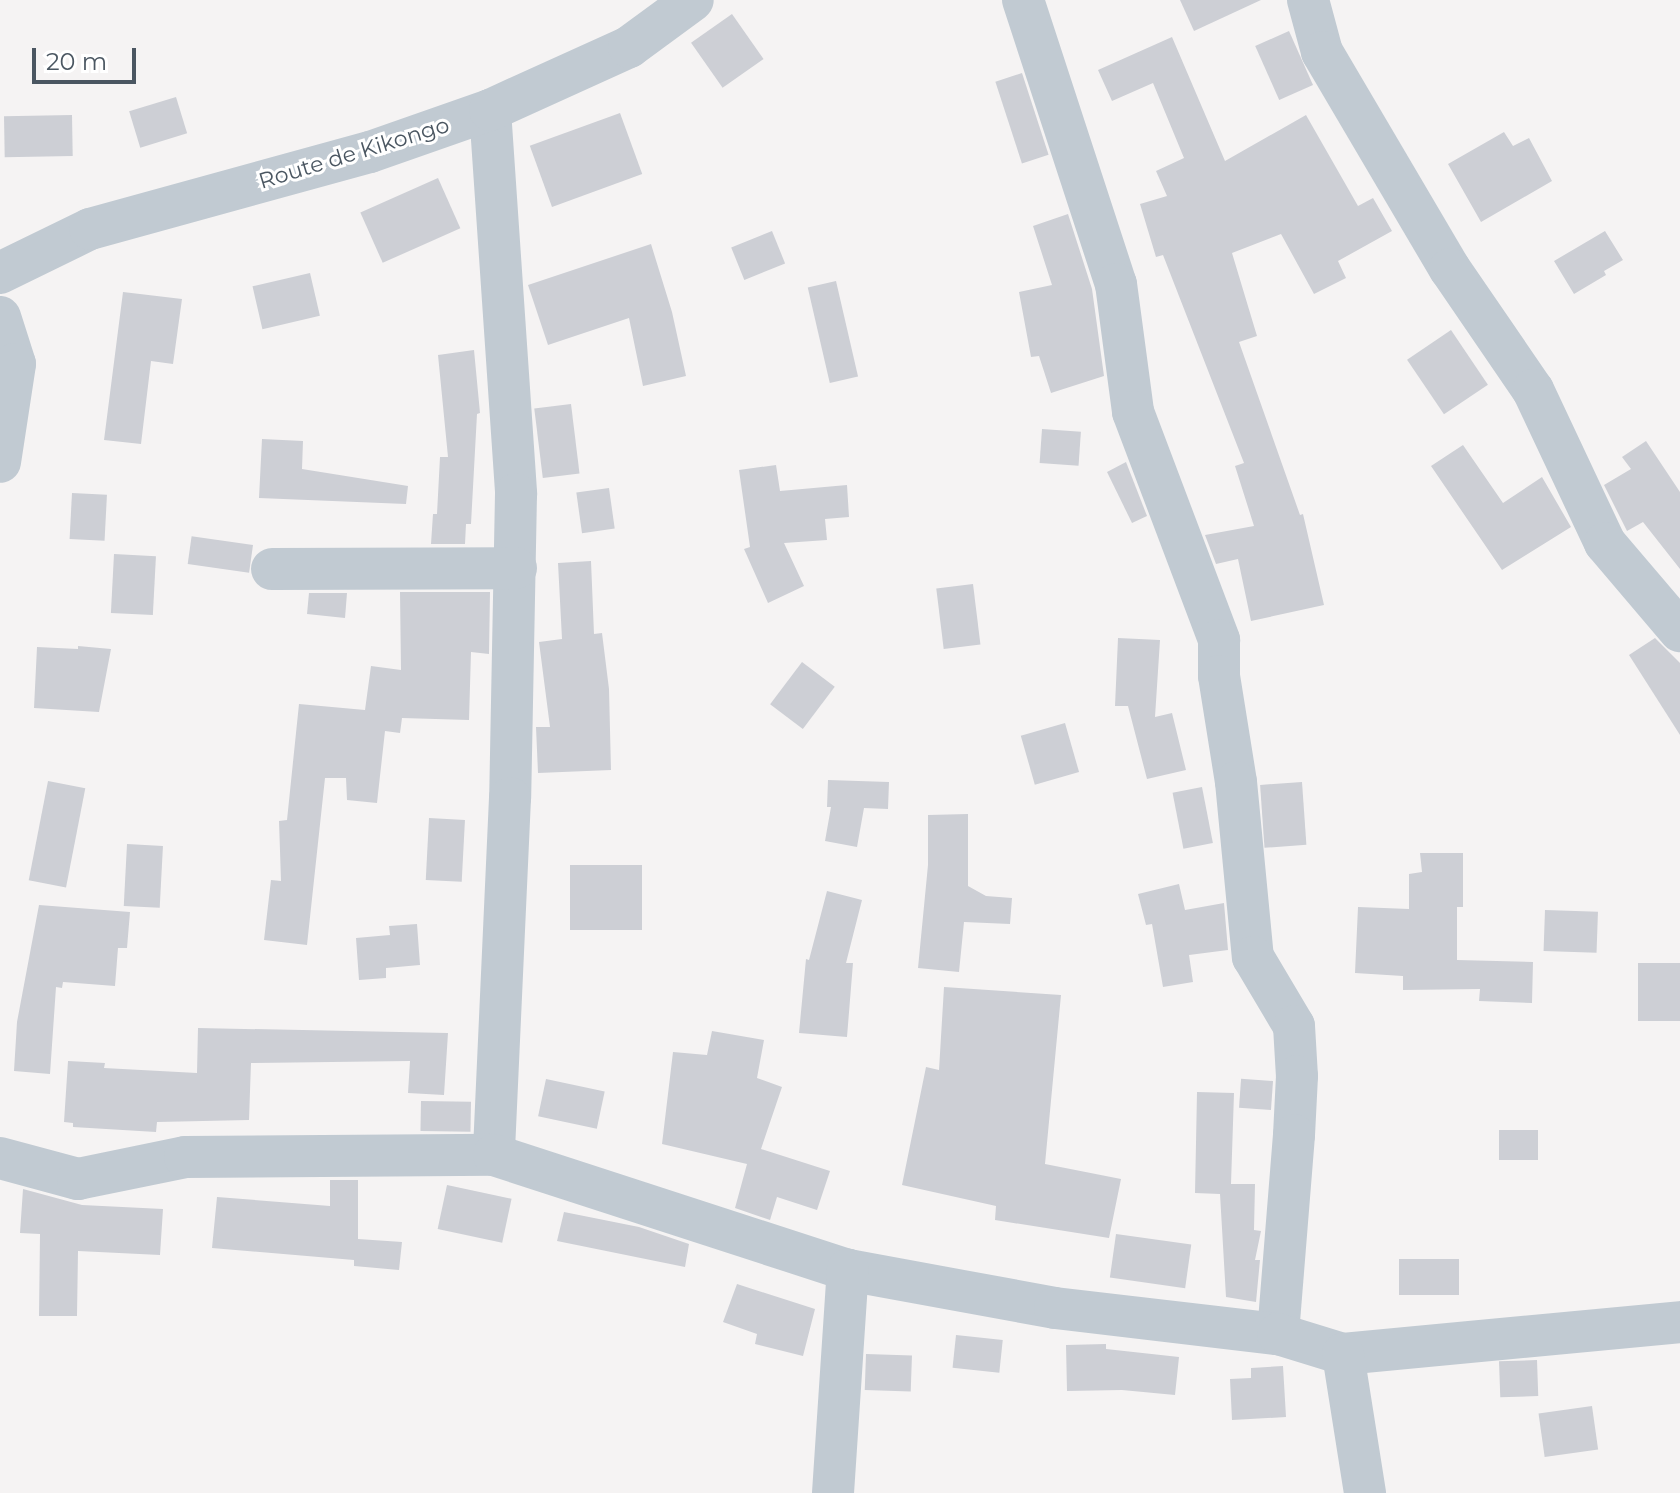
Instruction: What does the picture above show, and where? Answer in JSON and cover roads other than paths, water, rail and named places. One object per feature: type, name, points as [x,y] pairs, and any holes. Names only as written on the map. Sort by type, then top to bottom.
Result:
[{"type":"street","name":"Route de Kikongo","points":[[0,273],[90,229],[370,152],[490,110],[629,47],[693,0]]},
{"type":"street","points":[[1023,0],[1116,284],[1133,412],[1219,640],[1219,676],[1236,782],[1253,957],[1294,1026],[1295,1120],[1278,1334]]},
{"type":"street","points":[[1308,0],[1322,52],[1450,269],[1533,390],[1605,543],[1680,631]]},
{"type":"street","points":[[490,110],[516,494],[516,568],[494,1155]]},
{"type":"street","points":[[0,317],[15,364],[0,462]]},
{"type":"street","points":[[272,569],[516,568]]},
{"type":"street","points":[[0,1158],[78,1179],[185,1157],[494,1155],[848,1270],[1055,1308],[1278,1334],[1343,1354],[1680,1322]]},
{"type":"street","points":[[833,1493],[848,1270]]},
{"type":"street","points":[[1343,1354],[1365,1493]]}]
